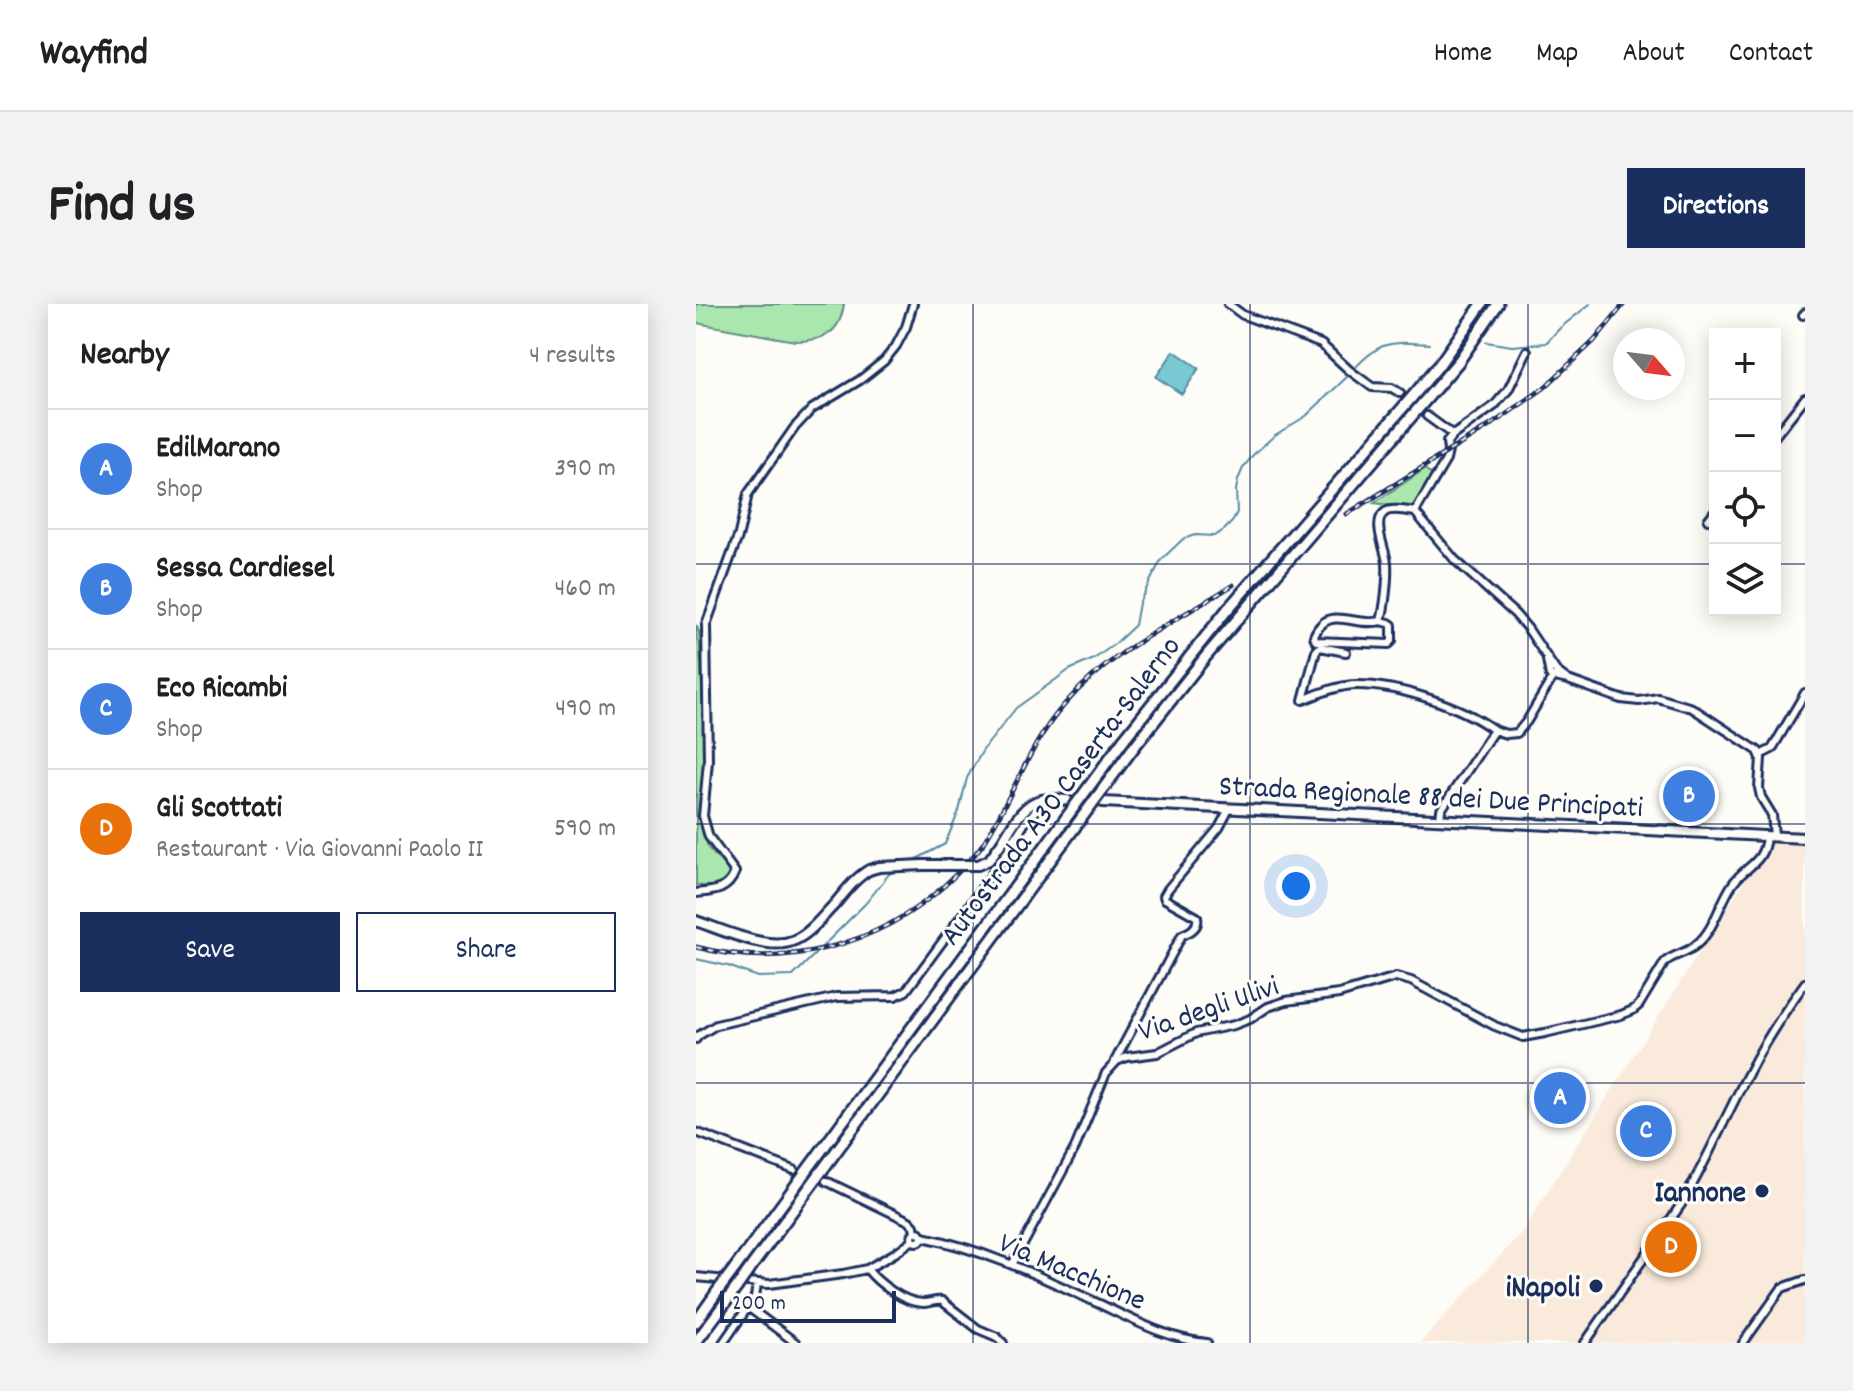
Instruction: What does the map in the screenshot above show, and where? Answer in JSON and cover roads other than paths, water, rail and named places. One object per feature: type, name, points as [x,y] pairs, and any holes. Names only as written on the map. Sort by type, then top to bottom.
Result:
[{"type":"highway","name":"Autostrada A30 Caserta-Salerno","points":[[696,1322],[1124,739],[1227,610],[1430,376],[1482,304]]},
{"type":"highway","name":"Autostrada A30 Caserta-Salerno","points":[[699,1343],[751,1267],[1134,747],[1216,644],[1459,361],[1498,304]]},
{"type":"main road","points":[[696,921],[763,942],[791,942],[805,934],[869,870],[879,867],[978,865],[989,860],[1032,803],[1067,800]]},
{"type":"main road","name":"Strada Regionale 88 dei Due Principati","points":[[1103,802],[1805,838]]},
{"type":"street","points":[[696,893],[720,890],[735,872],[709,837],[703,816],[708,761],[706,625],[739,534],[748,494],[795,427],[812,409],[860,380],[884,361],[906,327],[913,304]]},
{"type":"street","points":[[1228,304],[1243,315],[1321,344],[1372,387],[1392,388],[1400,393]]},
{"type":"street","points":[[1415,512],[1446,460],[1447,442],[1494,406],[1508,390],[1527,351]]},
{"type":"street","points":[[1781,428],[1805,398]]},
{"type":"street","points":[[1427,416],[1453,435]]},
{"type":"street","points":[[1381,621],[1387,562],[1380,538],[1380,521],[1387,510],[1415,512],[1455,560],[1528,629],[1553,673],[1621,699],[1639,701],[1658,698],[1692,708],[1758,751],[1759,788],[1772,815],[1770,836]]},
{"type":"street","points":[[1325,620],[1381,621],[1392,625],[1392,641],[1389,644],[1316,641],[1314,636],[1325,620]]},
{"type":"street","points":[[1346,652],[1320,647],[1316,651],[1303,700],[1350,686],[1372,686],[1460,709],[1506,734],[1517,733],[1527,721],[1544,696],[1553,673]]},
{"type":"street","points":[[1760,755],[1772,749],[1805,693]]},
{"type":"street","points":[[1440,820],[1441,810],[1494,730]]},
{"type":"street","points":[[696,1039],[716,1025],[785,1008],[836,997],[895,996],[906,991],[990,877],[1024,824],[1050,800]]},
{"type":"street","points":[[1113,1064],[1182,935],[1193,930],[1197,924],[1197,917],[1173,905],[1164,896],[1219,828],[1229,809]]},
{"type":"street","name":"Via degli Ulivi","points":[[1012,1265],[1075,1148],[1106,1073],[1113,1064],[1127,1057],[1157,1053],[1196,1033],[1234,1025],[1286,1001],[1339,994],[1396,977],[1425,988],[1495,1026],[1523,1037],[1621,1015],[1639,1005],[1665,962],[1698,944],[1732,885],[1741,873],[1756,863],[1770,836]]},
{"type":"street","points":[[1585,1343],[1682,1203],[1749,1071],[1805,983]]},
{"type":"street","points":[[696,1132],[794,1170]]},
{"type":"street","points":[[696,1277],[757,1284],[843,1274],[867,1269],[895,1253],[914,1236],[914,1226],[909,1221],[826,1181]]},
{"type":"street","name":"Via Macchione","points":[[914,1236],[919,1242],[923,1237],[960,1246],[1012,1265],[1171,1336],[1207,1343]]},
{"type":"street","points":[[867,1269],[880,1282],[912,1301],[942,1301],[978,1329],[1003,1343]]},
{"type":"street","points":[[1743,1343],[1782,1288],[1805,1280]]},
{"type":"street","points":[[723,1343],[755,1297],[757,1284]]},
{"type":"street","points":[[748,1307],[796,1343]]},
{"type":"water","points":[[1174,351],[1199,368],[1182,394],[1156,377]]},
{"type":"waterway","points":[[1486,342],[1512,346],[1546,343],[1590,304]]},
{"type":"waterway","points":[[1353,370],[1372,353],[1387,345],[1430,344]]},
{"type":"waterway","points":[[911,862],[945,844],[959,811],[967,778],[983,750],[1016,708],[1069,670],[1094,659],[1135,625],[1139,603],[1161,560],[1183,539],[1195,535],[1214,536],[1224,530],[1237,512],[1238,480],[1253,455],[1275,435],[1306,416],[1349,375]]},
{"type":"waterway","points":[[696,959],[758,977],[793,976],[895,871]]},
{"type":"tunnel","points":[[1400,393],[1427,416]]},
{"type":"railway","points":[[1347,514],[1491,425],[1544,388],[1594,341],[1624,304]]},
{"type":"railway","points":[[696,947],[763,956],[796,954],[828,948],[860,937],[890,924],[919,906],[955,876],[982,845],[1041,737],[1083,685],[1144,638],[1233,585]]},
{"type":"place","name":"Sessa Cardiesel","points":[[1689,796]]},
{"type":"place","name":"EdilMarano","points":[[1560,1098]]},
{"type":"place","name":"Eco Ricambi","points":[[1646,1131]]},
{"type":"place","name":"Iannone","points":[[1762,1191]]},
{"type":"place","name":"Gli Scottati","points":[[1671,1247]]},
{"type":"place","name":"iNapoli","points":[[1596,1286]]}]
